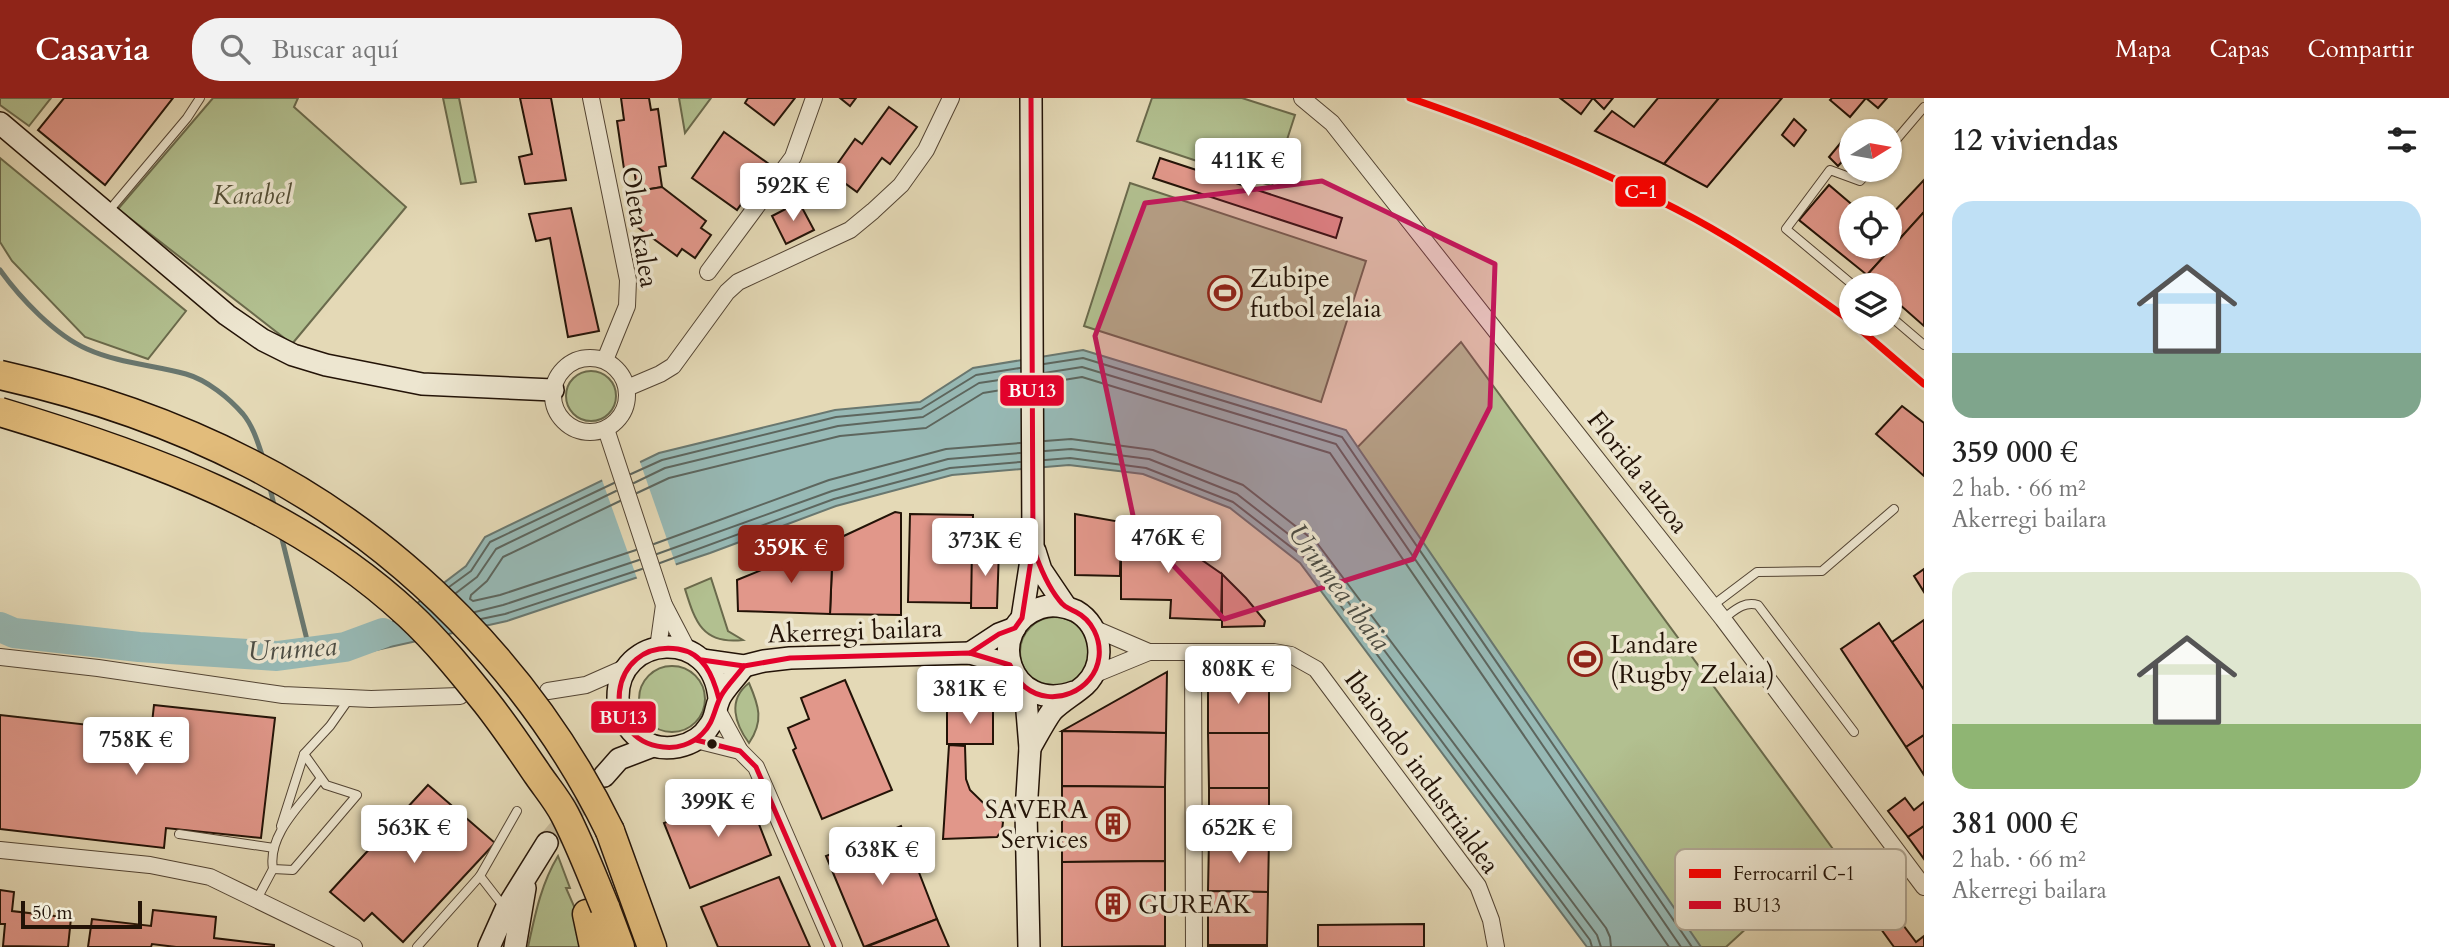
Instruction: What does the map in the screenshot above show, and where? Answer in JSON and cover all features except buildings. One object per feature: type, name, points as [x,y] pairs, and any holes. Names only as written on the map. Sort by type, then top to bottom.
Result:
[{"type":"highway","points":[[0,374],[124,410],[217,447],[295,489],[368,539],[432,592],[505,668],[581,775],[610,831],[652,947]]},
{"type":"highway","points":[[0,412],[174,469],[227,493],[300,532],[358,572],[409,615],[461,671],[502,723],[542,797],[596,911],[620,947]]},
{"type":"highway","points":[[594,947],[596,911]]},
{"type":"main road","points":[[1031,98],[1033,547],[1019,623],[1010,639],[1008,652],[1010,665],[1025,687],[1036,694],[1062,697],[1074,692]]},
{"type":"main road","points":[[0,122],[228,315],[263,340],[293,355],[326,365],[422,384],[553,390]]},
{"type":"main road","points":[[1030,748],[1052,711],[1085,685],[1093,675],[1100,651],[1093,628],[1085,618],[1066,607],[1041,570],[1033,547]]},
{"type":"main road","points":[[970,653],[1042,607],[1066,607]]},
{"type":"main road","points":[[653,746],[636,736],[624,722],[618,697],[619,686],[629,666],[647,652],[673,647],[695,655],[715,677],[718,704]]},
{"type":"main road","points":[[970,653],[1010,665]]},
{"type":"main road","name":"Akerregi bailara","points":[[695,655],[744,666],[790,658],[970,653]]},
{"type":"main road","points":[[604,776],[620,759],[653,746],[675,747],[696,740],[707,730],[718,704],[744,666]]},
{"type":"main road","points":[[1025,687],[1030,748],[1026,812],[1029,947]]},
{"type":"main road","points":[[620,759],[624,722]]},
{"type":"main road","points":[[489,947],[506,909],[547,843]]},
{"type":"main road","points":[[515,947],[528,875]]},
{"type":"street","name":"Oleta kalea","points":[[591,98],[628,280],[627,306],[605,360]]},
{"type":"street","points":[[708,272],[793,157],[814,98]]},
{"type":"street","points":[[627,388],[673,366],[727,292],[738,282],[850,230],[873,211],[901,184],[926,150],[951,98]]},
{"type":"street","name":"Florida auzoa","points":[[1302,98],[1332,123],[1723,619],[1896,849]]},
{"type":"street","points":[[586,358],[605,360],[619,372],[627,388],[627,400],[616,422],[595,432],[584,432],[564,422],[557,412],[553,390],[560,372],[567,365],[586,358]]},
{"type":"street","points":[[606,429],[664,605],[695,655]]},
{"type":"street","points":[[658,648],[664,605]]},
{"type":"street","points":[[1093,628],[1149,652]]},
{"type":"street","points":[[1093,675],[1149,652]]},
{"type":"street","name":"Ibaiondo industrialdea","points":[[1149,652],[1274,652],[1291,655],[1316,669],[1478,886],[1491,920],[1496,947]]},
{"type":"street","points":[[1193,652],[1194,947]]},
{"type":"street","points":[[0,657],[98,668],[283,695],[349,699],[460,696]]},
{"type":"street","points":[[548,691],[586,684],[629,666]]},
{"type":"street","points":[[586,684],[618,697]]},
{"type":"street","points":[[718,704],[740,751],[756,767],[834,947]]},
{"type":"street","points":[[696,740],[740,751]]},
{"type":"street","points":[[0,850],[150,865],[210,877],[354,947]]},
{"type":"street","name":"Florida auzoa","points":[[1906,863],[1924,887]]},
{"type":"lane","points":[[106,214],[187,118],[200,98]]},
{"type":"lane","points":[[1902,133],[1924,107]]},
{"type":"lane","points":[[1839,173],[1830,170],[1786,229],[1839,273]]},
{"type":"lane","points":[[1902,326],[1924,345]]},
{"type":"lane","points":[[1712,606],[1756,572],[1822,571],[1894,509]]},
{"type":"lane","points":[[1723,619],[1741,606],[1750,603],[1758,606],[1854,732]]},
{"type":"lane","points":[[257,899],[273,869],[271,856],[304,754],[330,726],[349,699]]},
{"type":"lane","points":[[273,869],[293,870],[357,794],[326,785],[304,754]]},
{"type":"lane","points":[[278,834],[321,778]]},
{"type":"lane","points":[[417,947],[480,876],[517,811]]},
{"type":"lane","points":[[179,834],[274,848]]},
{"type":"lane","points":[[480,876],[506,909]]},
{"type":"highlighted area","points":[[1322,181],[1495,264],[1490,407],[1413,559],[1224,619],[1135,525],[1095,336],[1145,203]]},
{"type":"green space","points":[[0,98],[51,98],[29,126],[0,105]]},
{"type":"green space","name":"Karabel","points":[[213,98],[298,98],[294,107],[406,207],[292,344],[118,209]]},
{"type":"green space","points":[[443,98],[459,98],[476,182],[461,184]]},
{"type":"green space","points":[[679,98],[711,98],[685,133]]},
{"type":"green space","points":[[1152,98],[1242,98],[1295,115],[1272,186],[1137,141]]},
{"type":"green space","points":[[0,158],[186,311],[148,359],[85,337],[12,261],[0,242]]},
{"type":"green space","name":"Zubipe futbol zelaia","points":[[1130,183],[1366,261],[1321,402],[1084,326]]},
{"type":"green space","name":"Landare (Rugby Zelaia)","points":[[1461,342],[1833,849],[1675,849],[1675,925],[1336,469]]},
{"type":"green space","points":[[591,371],[609,378],[616,396],[609,414],[591,421],[573,414],[566,396],[573,378]]},
{"type":"green space","points":[[711,578],[728,631],[743,640],[718,639],[697,621],[685,589]]},
{"type":"green space","points":[[1048,617],[1062,617],[1075,623],[1084,632],[1090,652],[1088,665],[1080,677],[1062,687],[1048,687],[1035,681],[1026,672],[1020,659],[1020,645],[1026,632],[1035,623]]},
{"type":"green space","points":[[665,666],[679,666],[691,671],[700,680],[705,699],[703,712],[696,723],[679,732],[665,732],[653,727],[644,718],[639,706],[639,692],[644,680],[653,671]]},
{"type":"green space","points":[[749,683],[758,720],[749,743],[737,720],[736,704],[742,690]]},
{"type":"green space","points":[[558,856],[586,947],[528,947],[543,889]]},
{"type":"green space","name":"Landare (Rugby Zelaia)","points":[[1678,930],[1745,930],[1726,947],[1691,947]]},
{"type":"water","name":"Urumea ibaia","points":[[1083,350],[1346,430],[1675,909],[1675,930],[1689,930],[1701,947],[1587,947],[1300,563],[1230,508],[1143,474],[1069,465],[952,475],[836,506],[710,553],[507,621],[363,653],[324,639],[387,626],[466,566],[485,537],[659,453],[835,410],[920,402],[973,368]]},
{"type":"pier","points":[[639,459],[677,568],[638,581],[601,477]]},
{"type":"waterway","points":[[0,270],[39,315],[75,343],[111,358],[186,374],[217,390],[247,419],[263,458]]},
{"type":"waterway","points":[[269,484],[275,509]]},
{"type":"waterway","points":[[281,535],[310,652]]},
{"type":"waterway","name":"Urumea","points":[[0,627],[14,633],[139,647],[277,656],[345,647],[383,633]]},
{"type":"tunnel","points":[[547,843],[598,783]]},
{"type":"rail line","name":"C-1","points":[[1410,98],[1555,153],[1661,201],[1755,255],[1839,313]]},
{"type":"rail line","name":"C-1","points":[[1868,336],[1924,384]]},
{"type":"transit line","name":"BU13","points":[[970,653],[999,634],[1015,628],[1022,618],[1033,547],[1031,98]]},
{"type":"transit line","name":"BU13","points":[[702,660],[744,666],[790,658],[970,653],[1010,665],[1023,685],[1036,693],[1047,696],[1071,693],[1090,679],[1096,669],[1099,657],[1097,637],[1087,620],[1064,606],[1055,594],[1033,547]]},
{"type":"transit line","name":"BU13","points":[[719,699],[706,667],[695,655],[678,649],[654,650],[637,659],[625,674],[619,692],[620,710],[628,727],[642,740],[663,747],[679,746],[694,741],[706,730],[721,696],[744,666]]},
{"type":"transit line","name":"BU13","points":[[696,740],[740,751],[756,767],[834,947]]},
{"type":"place","name":"Zubipe futbol zelaia","points":[[1225,293]]},
{"type":"place","name":"Landare (Rugby Zelaia)","points":[[1585,659]]},
{"type":"place","name":"SAVERA Services","points":[[1113,824]]},
{"type":"place","name":"GUREAK","points":[[1113,904]]}]
